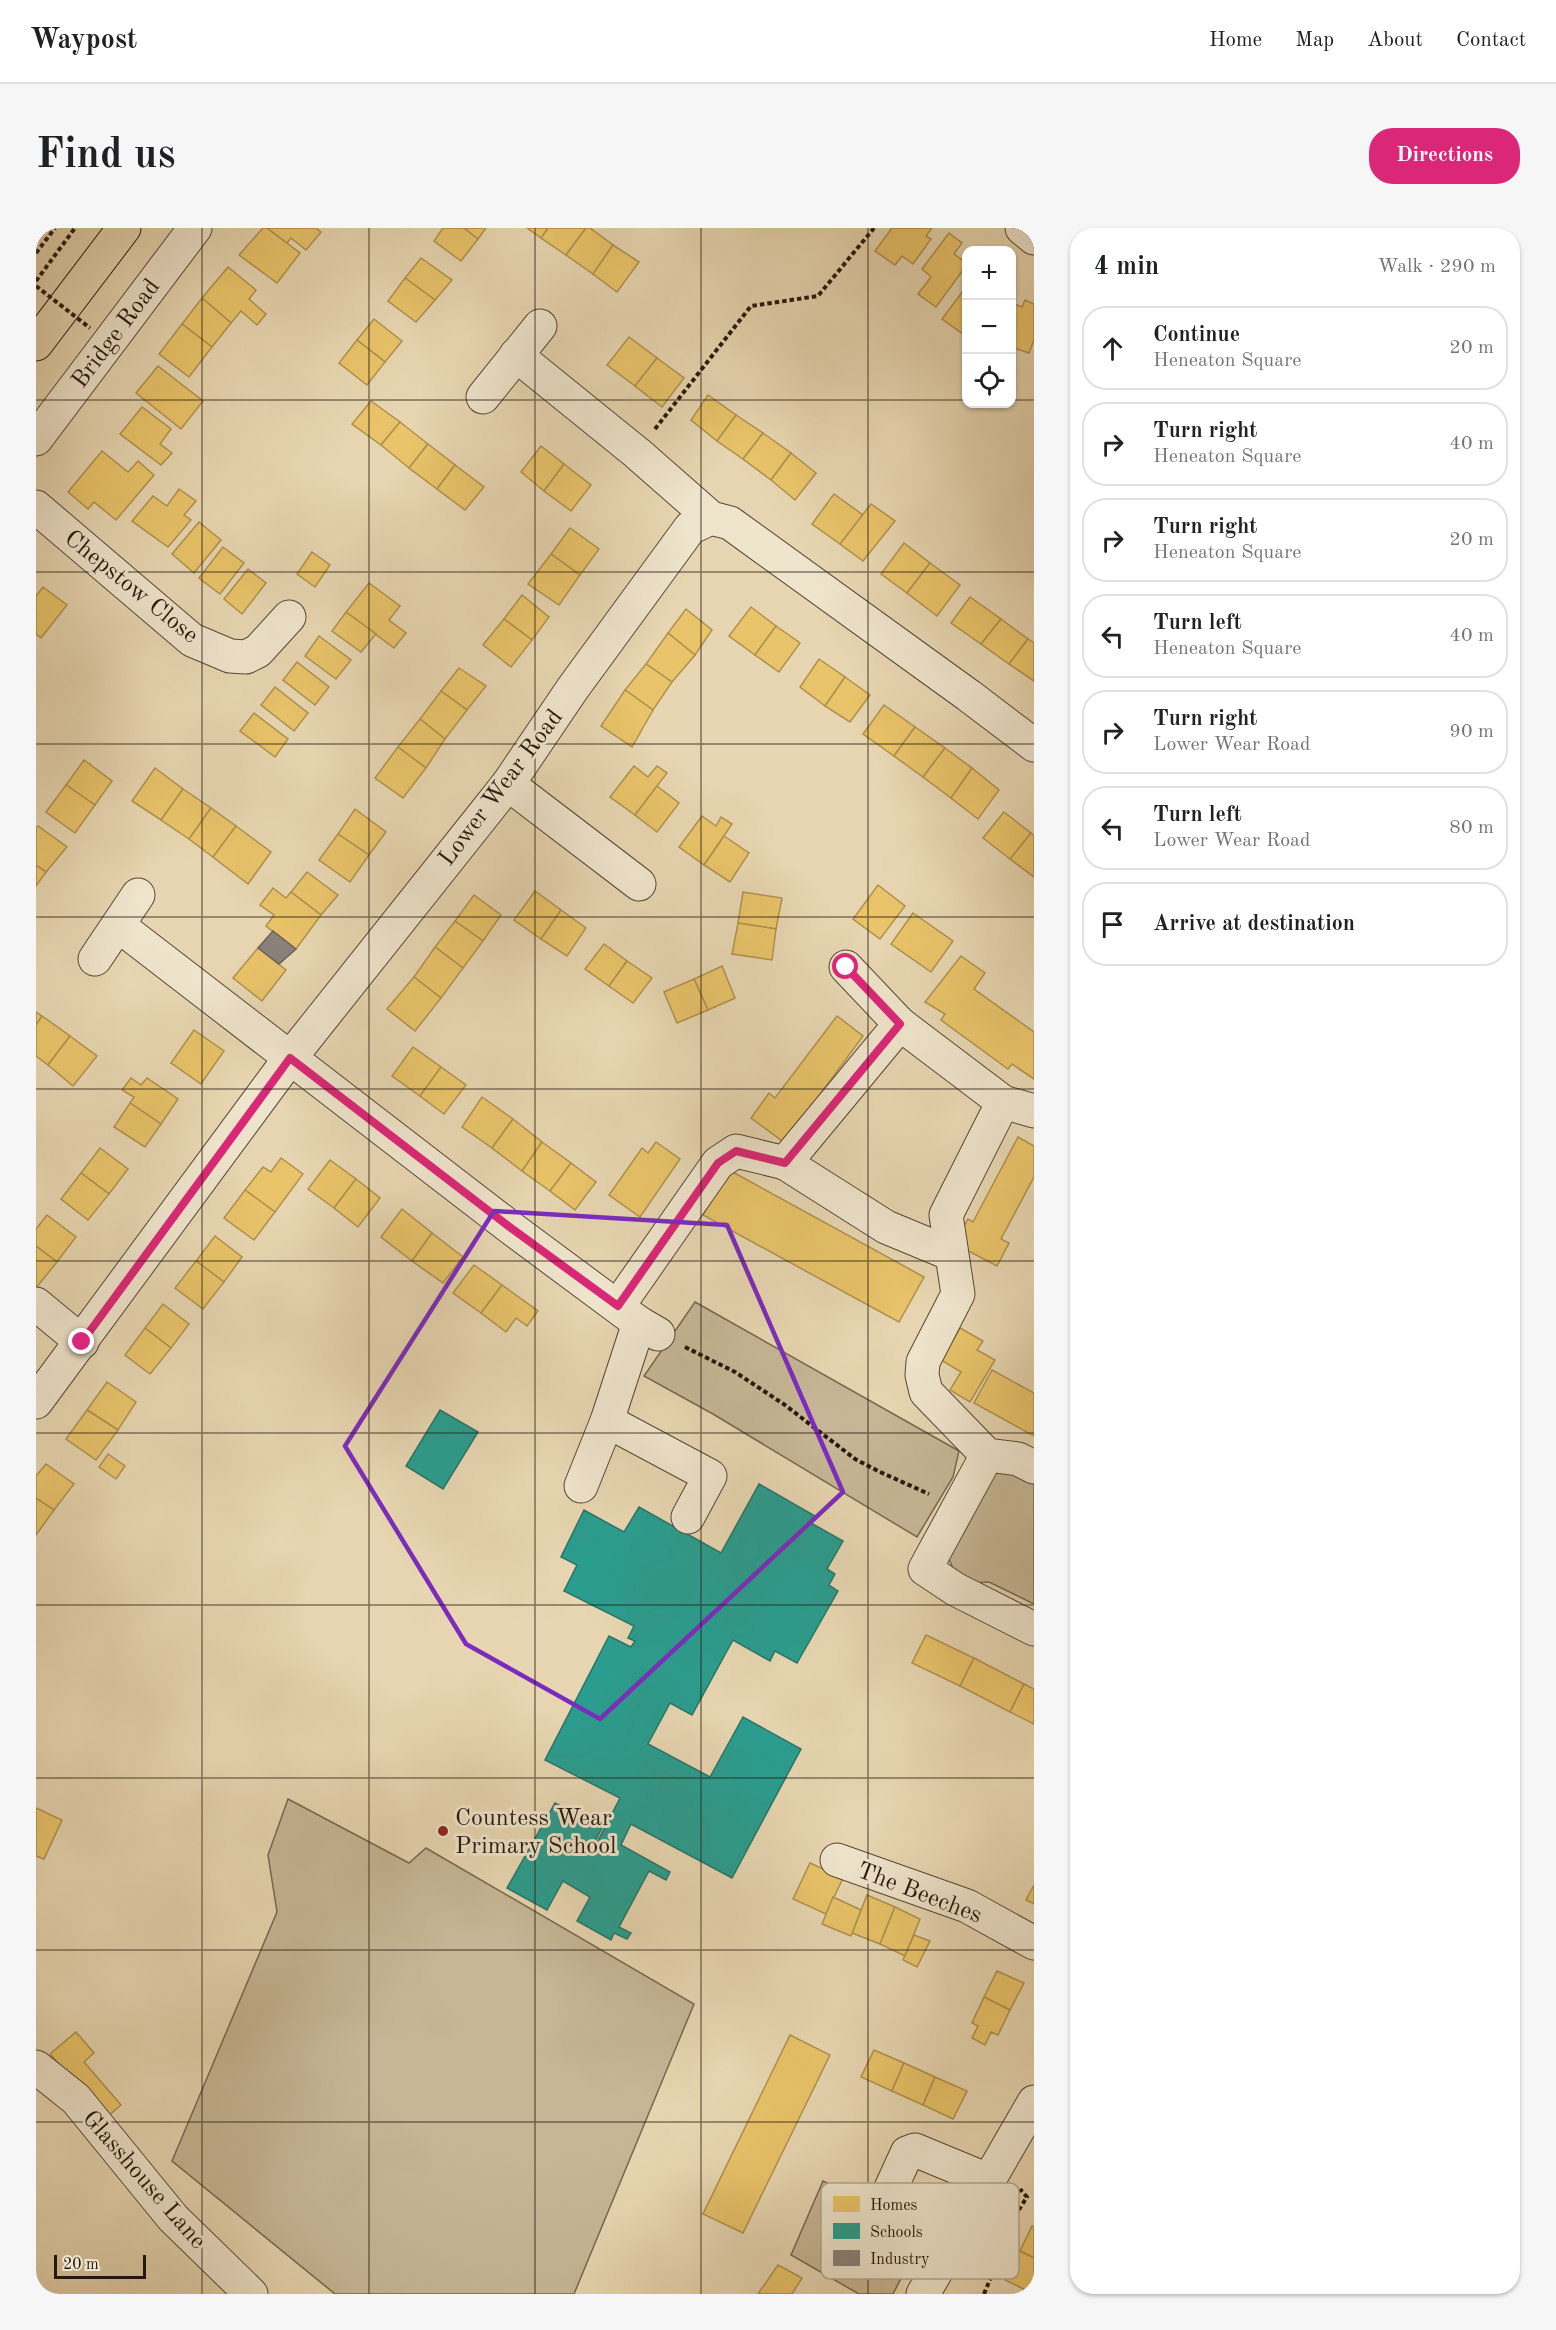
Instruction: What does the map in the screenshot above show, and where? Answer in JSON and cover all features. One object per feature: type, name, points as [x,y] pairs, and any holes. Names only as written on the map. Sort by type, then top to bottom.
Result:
[{"type":"main road","points":[[36,344],[124,228]]},
{"type":"street","name":"Bridge Road","points":[[36,439],[195,228]]},
{"type":"street","points":[[1022,228],[1034,238]]},
{"type":"street","points":[[483,397],[540,326]]},
{"type":"street","points":[[516,356],[637,453],[711,518],[730,523],[968,694],[1034,745]]},
{"type":"street","name":"Chepstow Close","points":[[36,507],[192,640],[230,656],[246,657],[258,651],[289,617]]},
{"type":"street","name":"Lower Wear Road","points":[[36,1402],[290,1058],[508,784],[573,688],[672,551],[690,528],[711,518]]},
{"type":"street","points":[[508,784],[639,884]]},
{"type":"street","points":[[95,959],[138,895]]},
{"type":"street","points":[[118,926],[511,1228],[638,1321]]},
{"type":"street","points":[[846,967],[900,1024],[1003,1102],[1034,1111]]},
{"type":"street","points":[[785,1163],[900,1024]]},
{"type":"street","points":[[1003,1102],[946,1215],[958,1294],[923,1362],[922,1375],[927,1392],[987,1455],[1018,1459],[1034,1467]]},
{"type":"street","points":[[581,1486],[607,1421],[638,1321],[718,1163],[736,1151],[785,1163],[886,1227],[951,1254]]},
{"type":"street","points":[[36,1304],[82,1342]]},
{"type":"street","points":[[607,1421],[710,1476],[688,1517]]},
{"type":"street","points":[[987,1455],[925,1569],[955,1589],[1034,1629]]},
{"type":"street","name":"The Beeches","points":[[837,1860],[967,1906],[1034,1943]]},
{"type":"street","name":"Glasshouse Lane","points":[[36,2067],[76,2099],[173,2218],[251,2294]]},
{"type":"street","points":[[989,2183],[1034,2102]]},
{"type":"street","points":[[893,2183],[907,2153],[915,2150],[995,2172]]},
{"type":"street","points":[[923,2294],[932,2279]]},
{"type":"path","points":[[36,253],[55,228]]},
{"type":"path","points":[[36,281],[75,228]]},
{"type":"path","points":[[637,453],[751,306],[818,296],[874,228]]},
{"type":"path","points":[[36,286],[90,328]]},
{"type":"path","points":[[638,1321],[735,1372],[785,1406],[855,1459],[958,1506]]},
{"type":"path","points":[[995,2172],[1009,2183]]},
{"type":"path","points":[[1019,2191],[1027,2197],[1019,2209]]},
{"type":"path","points":[[984,2294],[990,2279]]},
{"type":"highlighted area","points":[[494,1211],[727,1225],[843,1492],[600,1719],[466,1644],[345,1446]]},
{"type":"shaded area","points":[[695,1302],[959,1451],[953,1477],[917,1537],[713,1414],[644,1376]]},
{"type":"shaded area","points":[[1011,1465],[1034,1476],[1034,1604],[989,1582],[974,1583],[954,1571],[949,1559],[988,1476]]},
{"type":"shaded area","points":[[288,1799],[409,1863],[426,1848],[694,2004],[574,2294],[335,2294],[172,2161],[277,1912],[268,1855]]},
{"type":"shaded area","points":[[821,2186],[821,2272],[791,2255]]},
{"type":"shaded area","points":[[833,2279],[901,2279],[893,2294],[859,2294]]},
{"type":"building: Homes","points":[[263,228],[267,228],[300,253],[277,283],[239,255]]},
{"type":"building: Homes","points":[[267,228],[316,228],[321,232],[306,250],[291,238],[287,243]]},
{"type":"building: Homes","points":[[443,228],[464,228],[478,239],[461,261],[434,241]]},
{"type":"building: Homes","points":[[464,228],[486,228],[478,239]]},
{"type":"building: Homes","points":[[527,228],[548,228],[541,238]]},
{"type":"building: Homes","points":[[548,228],[586,228],[566,255],[541,238]]},
{"type":"building: Homes","points":[[586,228],[590,228],[613,245],[593,274],[566,255]]},
{"type":"building: Homes","points":[[892,228],[932,228],[926,236],[931,239],[913,264],[902,256],[895,265],[875,251]]},
{"type":"building: Homes","points":[[949,233],[962,243],[954,254],[962,260],[962,271],[936,307],[918,294],[931,277],[922,269]]},
{"type":"building: Homes","points":[[613,245],[639,262],[617,292],[593,274]]},
{"type":"building: Homes","points":[[421,258],[452,280],[435,300],[405,278]]},
{"type":"building: Homes","points":[[228,267],[256,290],[249,299],[266,314],[257,325],[241,311],[231,323],[202,298]]},
{"type":"building: Homes","points":[[405,278],[435,300],[416,322],[388,301]]},
{"type":"building: Homes","points":[[962,292],[962,333],[942,319]]},
{"type":"building: Homes","points":[[202,298],[231,323],[212,347],[182,324]]},
{"type":"building: Homes","points":[[1025,300],[1034,304],[1034,340],[1029,353],[1016,349],[1016,305],[1022,307]]},
{"type":"building: Homes","points":[[374,319],[402,341],[385,362],[357,340]]},
{"type":"building: Homes","points":[[182,324],[212,347],[189,377],[159,354]]},
{"type":"building: Homes","points":[[629,337],[657,358],[635,386],[607,365]]},
{"type":"building: Homes","points":[[357,340],[385,362],[367,385],[339,363]]},
{"type":"building: Homes","points":[[657,358],[684,378],[662,407],[635,386]]},
{"type":"building: Homes","points":[[158,366],[203,401],[181,429],[136,393]]},
{"type":"building: Homes","points":[[708,395],[736,415],[717,441],[691,420]]},
{"type":"building: Homes","points":[[371,401],[400,422],[381,445],[352,424]]},
{"type":"building: Homes","points":[[142,407],[171,429],[160,444],[172,453],[161,465],[120,434]]},
{"type":"building: Homes","points":[[736,415],[763,433],[743,459],[717,441]]},
{"type":"building: Homes","points":[[400,422],[428,444],[409,468],[381,445]]},
{"type":"building: Homes","points":[[763,433],[791,453],[771,480],[743,459]]},
{"type":"building: Homes","points":[[428,444],[455,465],[437,489],[409,468]]},
{"type":"building: Homes","points":[[541,446],[564,464],[544,491],[521,472]]},
{"type":"building: Homes","points":[[102,451],[128,472],[138,461],[154,475],[116,520],[94,502],[88,509],[68,492]]},
{"type":"building: Homes","points":[[791,453],[816,473],[795,500],[771,480]]},
{"type":"building: Homes","points":[[564,464],[591,485],[571,511],[544,491]]},
{"type":"building: Homes","points":[[455,465],[484,487],[465,510],[437,489]]},
{"type":"building: Homes","points":[[179,489],[196,501],[184,515],[191,520],[168,547],[132,521],[153,496],[167,506]]},
{"type":"building: Homes","points":[[834,494],[863,515],[840,544],[812,524]]},
{"type":"building: Homes","points":[[871,504],[895,521],[863,561],[840,544]]},
{"type":"building: Homes","points":[[199,522],[221,540],[194,573],[172,554]]},
{"type":"building: Homes","points":[[570,528],[599,549],[580,575],[551,554]]},
{"type":"building: Homes","points":[[904,543],[930,563],[907,593],[881,574]]},
{"type":"building: Homes","points":[[223,547],[244,563],[220,594],[199,578]]},
{"type":"building: Homes","points":[[312,552],[330,565],[315,587],[297,574]]},
{"type":"building: Homes","points":[[551,554],[580,575],[559,605],[528,584]]},
{"type":"building: Homes","points":[[930,563],[960,585],[937,616],[907,593]]},
{"type":"building: Homes","points":[[248,569],[266,583],[242,614],[224,599]]},
{"type":"building: Homes","points":[[369,583],[400,606],[389,620],[406,633],[394,648],[346,612]]},
{"type":"building: Homes","points":[[43,587],[67,605],[41,638],[36,634],[36,596]]},
{"type":"building: Homes","points":[[522,595],[549,617],[532,640],[504,619]]},
{"type":"building: Homes","points":[[970,597],[1001,619],[981,644],[951,623]]},
{"type":"building: Homes","points":[[751,607],[776,626],[755,655],[729,636]]},
{"type":"building: Homes","points":[[686,609],[712,630],[695,655],[668,633]]},
{"type":"building: Homes","points":[[346,612],[376,634],[361,652],[332,631]]},
{"type":"building: Homes","points":[[504,619],[532,640],[511,667],[483,645]]},
{"type":"building: Homes","points":[[1001,619],[1028,639],[1009,664],[981,644]]},
{"type":"building: Homes","points":[[776,626],[800,643],[779,672],[755,655]]},
{"type":"building: Homes","points":[[668,633],[695,655],[672,682],[646,664]]},
{"type":"building: Homes","points":[[319,636],[351,660],[336,679],[305,656]]},
{"type":"building: Homes","points":[[1028,639],[1034,643],[1034,681],[1009,664]]},
{"type":"building: Homes","points":[[819,659],[845,677],[825,706],[800,687]]},
{"type":"building: Homes","points":[[297,662],[329,687],[315,705],[283,680]]},
{"type":"building: Homes","points":[[646,664],[672,682],[653,710],[625,690]]},
{"type":"building: Homes","points":[[459,668],[486,686],[467,710],[441,691]]},
{"type":"building: Homes","points":[[845,677],[870,695],[850,722],[825,706]]},
{"type":"building: Homes","points":[[275,687],[308,713],[294,731],[261,705]]},
{"type":"building: Homes","points":[[625,690],[653,710],[632,747],[601,726]]},
{"type":"building: Homes","points":[[441,691],[467,710],[445,739],[420,719]]},
{"type":"building: Homes","points":[[884,705],[915,727],[894,756],[863,734]]},
{"type":"building: Homes","points":[[254,713],[288,739],[275,757],[240,731]]},
{"type":"building: Homes","points":[[420,719],[445,739],[426,768],[398,747]]},
{"type":"building: Homes","points":[[915,727],[945,748],[923,777],[894,756]]},
{"type":"building: Homes","points":[[398,747],[426,768],[403,798],[375,778]]},
{"type":"building: Homes","points":[[945,748],[972,768],[951,798],[923,777]]},
{"type":"building: Homes","points":[[84,760],[112,781],[95,805],[66,785]]},
{"type":"building: Homes","points":[[634,766],[648,777],[657,766],[667,773],[635,815],[610,797]]},
{"type":"building: Homes","points":[[155,768],[183,789],[161,820],[132,801]]},
{"type":"building: Homes","points":[[972,768],[999,790],[978,819],[951,798]]},
{"type":"building: Homes","points":[[66,785],[95,805],[75,833],[46,812]]},
{"type":"building: Homes","points":[[657,786],[679,803],[657,832],[635,815]]},
{"type":"building: Homes","points":[[183,789],[211,808],[189,839],[161,820]]},
{"type":"building: Homes","points":[[211,808],[236,826],[213,857],[189,839]]},
{"type":"building: Homes","points":[[355,809],[386,832],[369,855],[338,834]]},
{"type":"building: Homes","points":[[1004,812],[1031,833],[1010,859],[983,838]]},
{"type":"building: Homes","points":[[702,816],[716,826],[721,817],[732,824],[704,865],[679,847]]},
{"type":"building: Homes","points":[[38,826],[67,847],[46,872],[36,865],[36,828]]},
{"type":"building: Homes","points":[[236,826],[271,852],[248,884],[213,857]]},
{"type":"building: Homes","points":[[1031,833],[1034,836],[1034,877],[1010,859]]},
{"type":"building: Homes","points":[[338,834],[369,855],[350,882],[319,860]]},
{"type":"building: Homes","points":[[724,836],[749,853],[730,882],[704,865]]},
{"type":"building: Homes","points":[[36,865],[46,872],[36,886]]},
{"type":"building: Homes","points":[[307,872],[338,895],[321,915],[291,892]]},
{"type":"building: Homes","points":[[878,885],[905,906],[880,939],[853,919]]},
{"type":"building: Homes","points":[[273,888],[286,898],[291,892],[321,915],[296,949],[266,926],[274,915],[260,905]]},
{"type":"building: Homes","points":[[535,891],[561,910],[541,939],[514,920]]},
{"type":"building: Homes","points":[[743,892],[782,898],[776,929],[738,923]]},
{"type":"building: Homes","points":[[474,895],[501,915],[483,941],[455,921]]},
{"type":"building: Homes","points":[[561,910],[586,928],[567,956],[541,939]]},
{"type":"building: Homes","points":[[913,913],[953,941],[931,972],[891,944]]},
{"type":"building: Homes","points":[[455,921],[483,941],[463,968],[435,947]]},
{"type":"building: Homes","points":[[738,923],[776,929],[772,960],[732,954]]},
{"type":"building: Homes","points":[[604,944],[627,961],[609,986],[585,969]]},
{"type":"building: Homes","points":[[435,947],[463,968],[441,998],[414,977]]},
{"type":"building: Homes","points":[[258,948],[286,970],[262,1001],[233,978]]},
{"type":"building: Homes","points":[[961,956],[985,973],[974,989],[1034,1032],[1034,1079],[1012,1064],[1008,1069],[941,1020],[945,1014],[925,1002]]},
{"type":"building: Homes","points":[[627,961],[652,978],[633,1003],[609,986]]},
{"type":"building: Homes","points":[[722,966],[735,998],[708,1010],[694,979]]},
{"type":"building: Homes","points":[[414,977],[441,998],[415,1031],[387,1009]]},
{"type":"building: Homes","points":[[694,979],[708,1010],[677,1023],[664,992]]},
{"type":"building: Homes","points":[[36,1012],[42,1016],[36,1025]]},
{"type":"building: Homes","points":[[42,1016],[70,1036],[48,1065],[36,1056],[36,1025]]},
{"type":"building: Homes","points":[[837,1016],[863,1036],[805,1115],[789,1146],[751,1118],[769,1093],[775,1098]]},
{"type":"building: Homes","points":[[194,1030],[224,1051],[201,1084],[171,1063]]},
{"type":"building: Homes","points":[[70,1036],[97,1056],[73,1086],[48,1065]]},
{"type":"building: Homes","points":[[413,1047],[441,1067],[420,1096],[392,1076]]},
{"type":"building: Homes","points":[[441,1067],[466,1085],[444,1114],[420,1096]]},
{"type":"building: Homes","points":[[131,1078],[141,1085],[147,1078],[178,1099],[161,1124],[130,1103],[134,1097],[122,1090]]},
{"type":"building: Homes","points":[[482,1097],[513,1119],[492,1148],[462,1127]]},
{"type":"building: Homes","points":[[130,1103],[161,1124],[145,1147],[114,1127]]},
{"type":"building: Homes","points":[[513,1119],[542,1142],[522,1171],[492,1148]]},
{"type":"building: Homes","points":[[1018,1137],[1034,1146],[1034,1177],[1001,1239],[1009,1243],[997,1266],[955,1244],[968,1219],[973,1222]]},
{"type":"building: Homes","points":[[542,1142],[571,1163],[550,1191],[522,1171]]},
{"type":"building: Homes","points":[[656,1142],[680,1159],[640,1217],[609,1195],[642,1148],[648,1153]]},
{"type":"building: Homes","points":[[100,1148],[128,1169],[109,1194],[81,1173]]},
{"type":"building: Homes","points":[[281,1158],[303,1174],[275,1212],[245,1190],[263,1167],[271,1172]]},
{"type":"building: Homes","points":[[330,1160],[356,1179],[334,1208],[308,1189]]},
{"type":"building: Homes","points":[[571,1163],[596,1182],[575,1210],[550,1191]]},
{"type":"building: Homes","points":[[729,1170],[924,1277],[899,1322],[703,1215]]},
{"type":"building: Homes","points":[[81,1173],[109,1194],[88,1220],[61,1199]]},
{"type":"building: Homes","points":[[356,1179],[380,1198],[358,1227],[334,1208]]},
{"type":"building: Homes","points":[[245,1190],[275,1212],[254,1240],[224,1218]]},
{"type":"building: Homes","points":[[402,1209],[432,1233],[412,1261],[381,1237]]},
{"type":"building: Homes","points":[[47,1215],[76,1237],[57,1262],[36,1246],[36,1229]]},
{"type":"building: Homes","points":[[432,1233],[463,1257],[443,1283],[412,1261]]},
{"type":"building: Homes","points":[[215,1236],[242,1257],[224,1282],[196,1261]]},
{"type":"building: Homes","points":[[36,1246],[57,1262],[36,1288]]},
{"type":"building: Homes","points":[[196,1261],[224,1282],[203,1309],[175,1288]]},
{"type":"building: Homes","points":[[474,1265],[502,1285],[481,1313],[453,1293]]},
{"type":"building: Homes","points":[[502,1285],[538,1311],[527,1326],[516,1318],[506,1332],[481,1313]]},
{"type":"building: Homes","points":[[163,1304],[189,1324],[171,1348],[145,1328]]},
{"type":"building: Homes","points":[[145,1328],[171,1348],[150,1374],[125,1355]]},
{"type":"building: Homes","points":[[960,1328],[983,1341],[977,1350],[995,1360],[970,1402],[950,1390],[961,1372],[941,1360]]},
{"type":"building: Homes","points":[[992,1370],[1034,1393],[1034,1436],[974,1403]]},
{"type":"building: Homes","points":[[107,1382],[136,1402],[118,1430],[87,1410]]},
{"type":"building: Homes","points":[[87,1410],[118,1430],[96,1460],[66,1439]]},
{"type":"building: Homes","points":[[108,1454],[125,1466],[116,1479],[99,1467]]},
{"type":"building: Homes","points":[[46,1464],[74,1484],[54,1510],[36,1498],[36,1476]]},
{"type":"building: Homes","points":[[36,1498],[54,1510],[36,1535]]},
{"type":"building: Homes","points":[[926,1635],[974,1658],[960,1686],[912,1663]]},
{"type":"building: Homes","points":[[974,1658],[1024,1684],[1010,1712],[960,1686]]},
{"type":"building: Homes","points":[[1024,1684],[1034,1689],[1034,1724],[1010,1712]]},
{"type":"building: Homes","points":[[36,1808],[62,1820],[44,1859],[36,1856]]},
{"type":"building: Homes","points":[[810,1863],[843,1878],[826,1914],[793,1899]]},
{"type":"building: Homes","points":[[1034,1885],[1034,1904],[1026,1900]]},
{"type":"building: Homes","points":[[867,1895],[895,1907],[880,1944],[852,1933]]},
{"type":"building: Homes","points":[[833,1897],[861,1910],[851,1936],[822,1924]]},
{"type":"building: Homes","points":[[895,1907],[920,1919],[905,1956],[880,1944]]},
{"type":"building: Homes","points":[[914,1935],[930,1941],[917,1967],[903,1960]]},
{"type":"building: Homes","points":[[997,1971],[1024,1983],[1010,2010],[984,1997]]},
{"type":"building: Homes","points":[[984,1997],[1010,2010],[998,2035],[991,2032],[985,2045],[972,2038],[978,2026],[972,2023]]},
{"type":"building: Homes","points":[[76,2032],[94,2053],[84,2062],[121,2105],[107,2117],[50,2054]]},
{"type":"building: Homes","points":[[790,2035],[830,2055],[743,2233],[703,2214]]},
{"type":"building: Homes","points":[[874,2050],[904,2063],[892,2091],[861,2077]]},
{"type":"building: Homes","points":[[904,2063],[935,2077],[923,2105],[892,2091]]},
{"type":"building: Homes","points":[[935,2077],[967,2091],[953,2119],[923,2105]]},
{"type":"building: Homes","points":[[1032,2226],[1034,2227],[1034,2258],[1020,2251]]},
{"type":"building: Homes","points":[[1020,2251],[1034,2258],[1034,2294],[1005,2280],[1019,2279]]},
{"type":"building: Homes","points":[[778,2265],[802,2278],[792,2294],[758,2294]]},
{"type":"building: Schools","points":[[440,1410],[478,1432],[443,1489],[406,1466]]},
{"type":"building: Schools","points":[[759,1484],[815,1516],[811,1523],[843,1541],[827,1569],[835,1574],[829,1585],[838,1591],[797,1663],[775,1651],[770,1661],[733,1640],[692,1715],[670,1703],[648,1744],[710,1777],[743,1717],[801,1749],[732,1878],[631,1824],[621,1845],[670,1872],[666,1880],[649,1871],[619,1927],[631,1933],[627,1939],[614,1933],[611,1940],[577,1921],[590,1897],[563,1881],[547,1910],[507,1888],[555,1803],[602,1828],[589,1853],[591,1854],[620,1798],[545,1760],[609,1636],[631,1647],[635,1641],[628,1638],[634,1626],[564,1591],[577,1565],[561,1557],[584,1510],[624,1532],[639,1507],[721,1553]]},
{"type":"building: Industry","points":[[273,931],[296,949],[279,964],[258,948]]},
{"type":"place","name":"Countess Wear Primary School","points":[[443,1831]]},
{"type":"route","points":[[82,1342],[290,1058],[511,1228],[618,1306],[718,1163],[736,1151],[785,1163],[900,1024],[846,967]]}]
